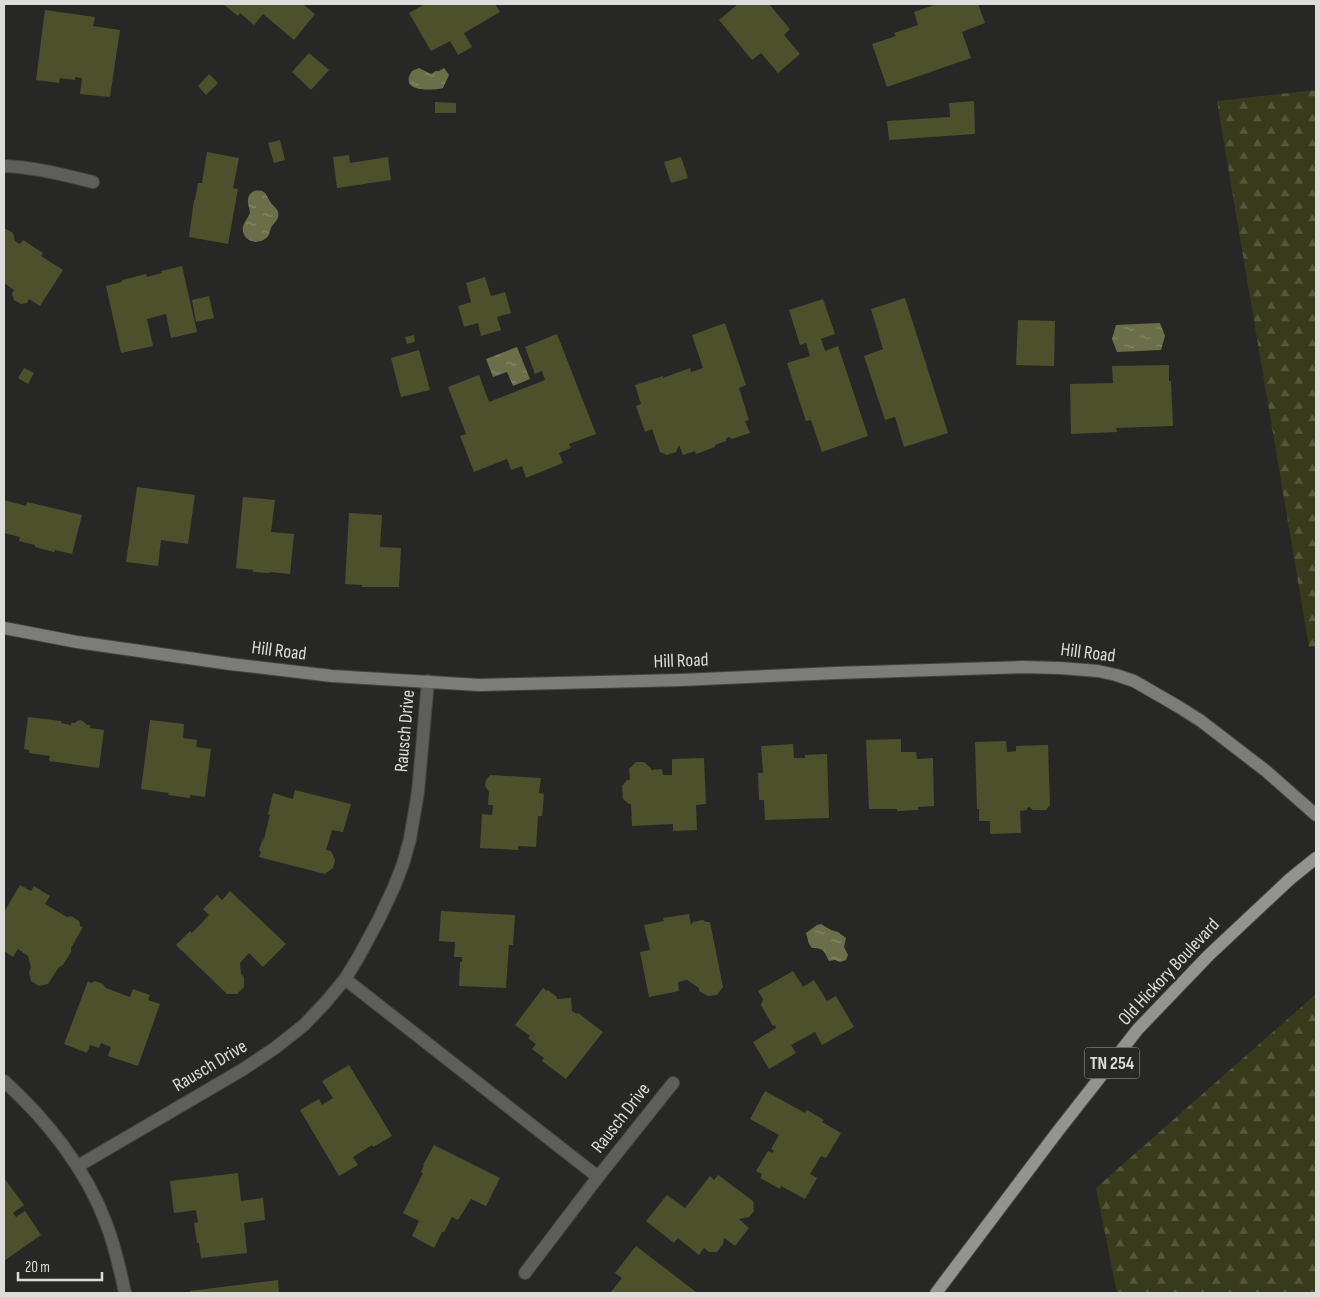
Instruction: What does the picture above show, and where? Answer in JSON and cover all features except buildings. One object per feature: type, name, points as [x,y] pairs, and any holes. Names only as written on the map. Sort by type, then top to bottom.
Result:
[{"type":"main road","name":"Old Hickory Boulevard","points":[[936,1293],[1058,1131],[1138,1029],[1209,954],[1290,879],[1316,858]]},
{"type":"street","points":[[4,166],[45,171],[93,182]]},
{"type":"street","name":"Hill Road","points":[[4,628],[77,642],[192,659],[332,676],[479,684],[681,680],[1022,667],[1098,671],[1134,680],[1186,712],[1248,757],[1316,815]]},
{"type":"street","name":"Rausch Drive","points":[[78,1166],[242,1070],[275,1048],[304,1024],[345,979],[379,919],[406,856],[415,818],[428,681]]},
{"type":"street","name":"Rausch Drive","points":[[345,979],[598,1177]]},
{"type":"street","points":[[4,1081],[41,1119],[78,1166],[106,1222],[117,1257],[125,1293]]},
{"type":"street","name":"Rausch Drive","points":[[525,1273],[673,1083]]},
{"type":"green space","points":[[1316,90],[1316,646],[1309,647],[1217,101]]},
{"type":"green space","points":[[1316,994],[1316,1293],[1117,1293],[1096,1188]]},
{"type":"water","points":[[419,68],[431,74],[444,68],[449,75],[443,88],[431,90],[412,86],[409,83],[409,78],[412,71]]},
{"type":"water","points":[[254,191],[265,193],[277,209],[278,214],[278,218],[268,236],[257,242],[246,238],[243,231],[250,213],[248,198]]},
{"type":"water","points":[[1160,323],[1165,336],[1161,350],[1117,352],[1112,339],[1116,325]]},
{"type":"water","points":[[517,347],[530,379],[513,386],[507,372],[493,377],[486,359]]},
{"type":"water","points":[[821,924],[846,938],[844,947],[848,955],[846,960],[840,962],[835,960],[829,961],[823,951],[812,948],[809,944],[806,933]]}]
